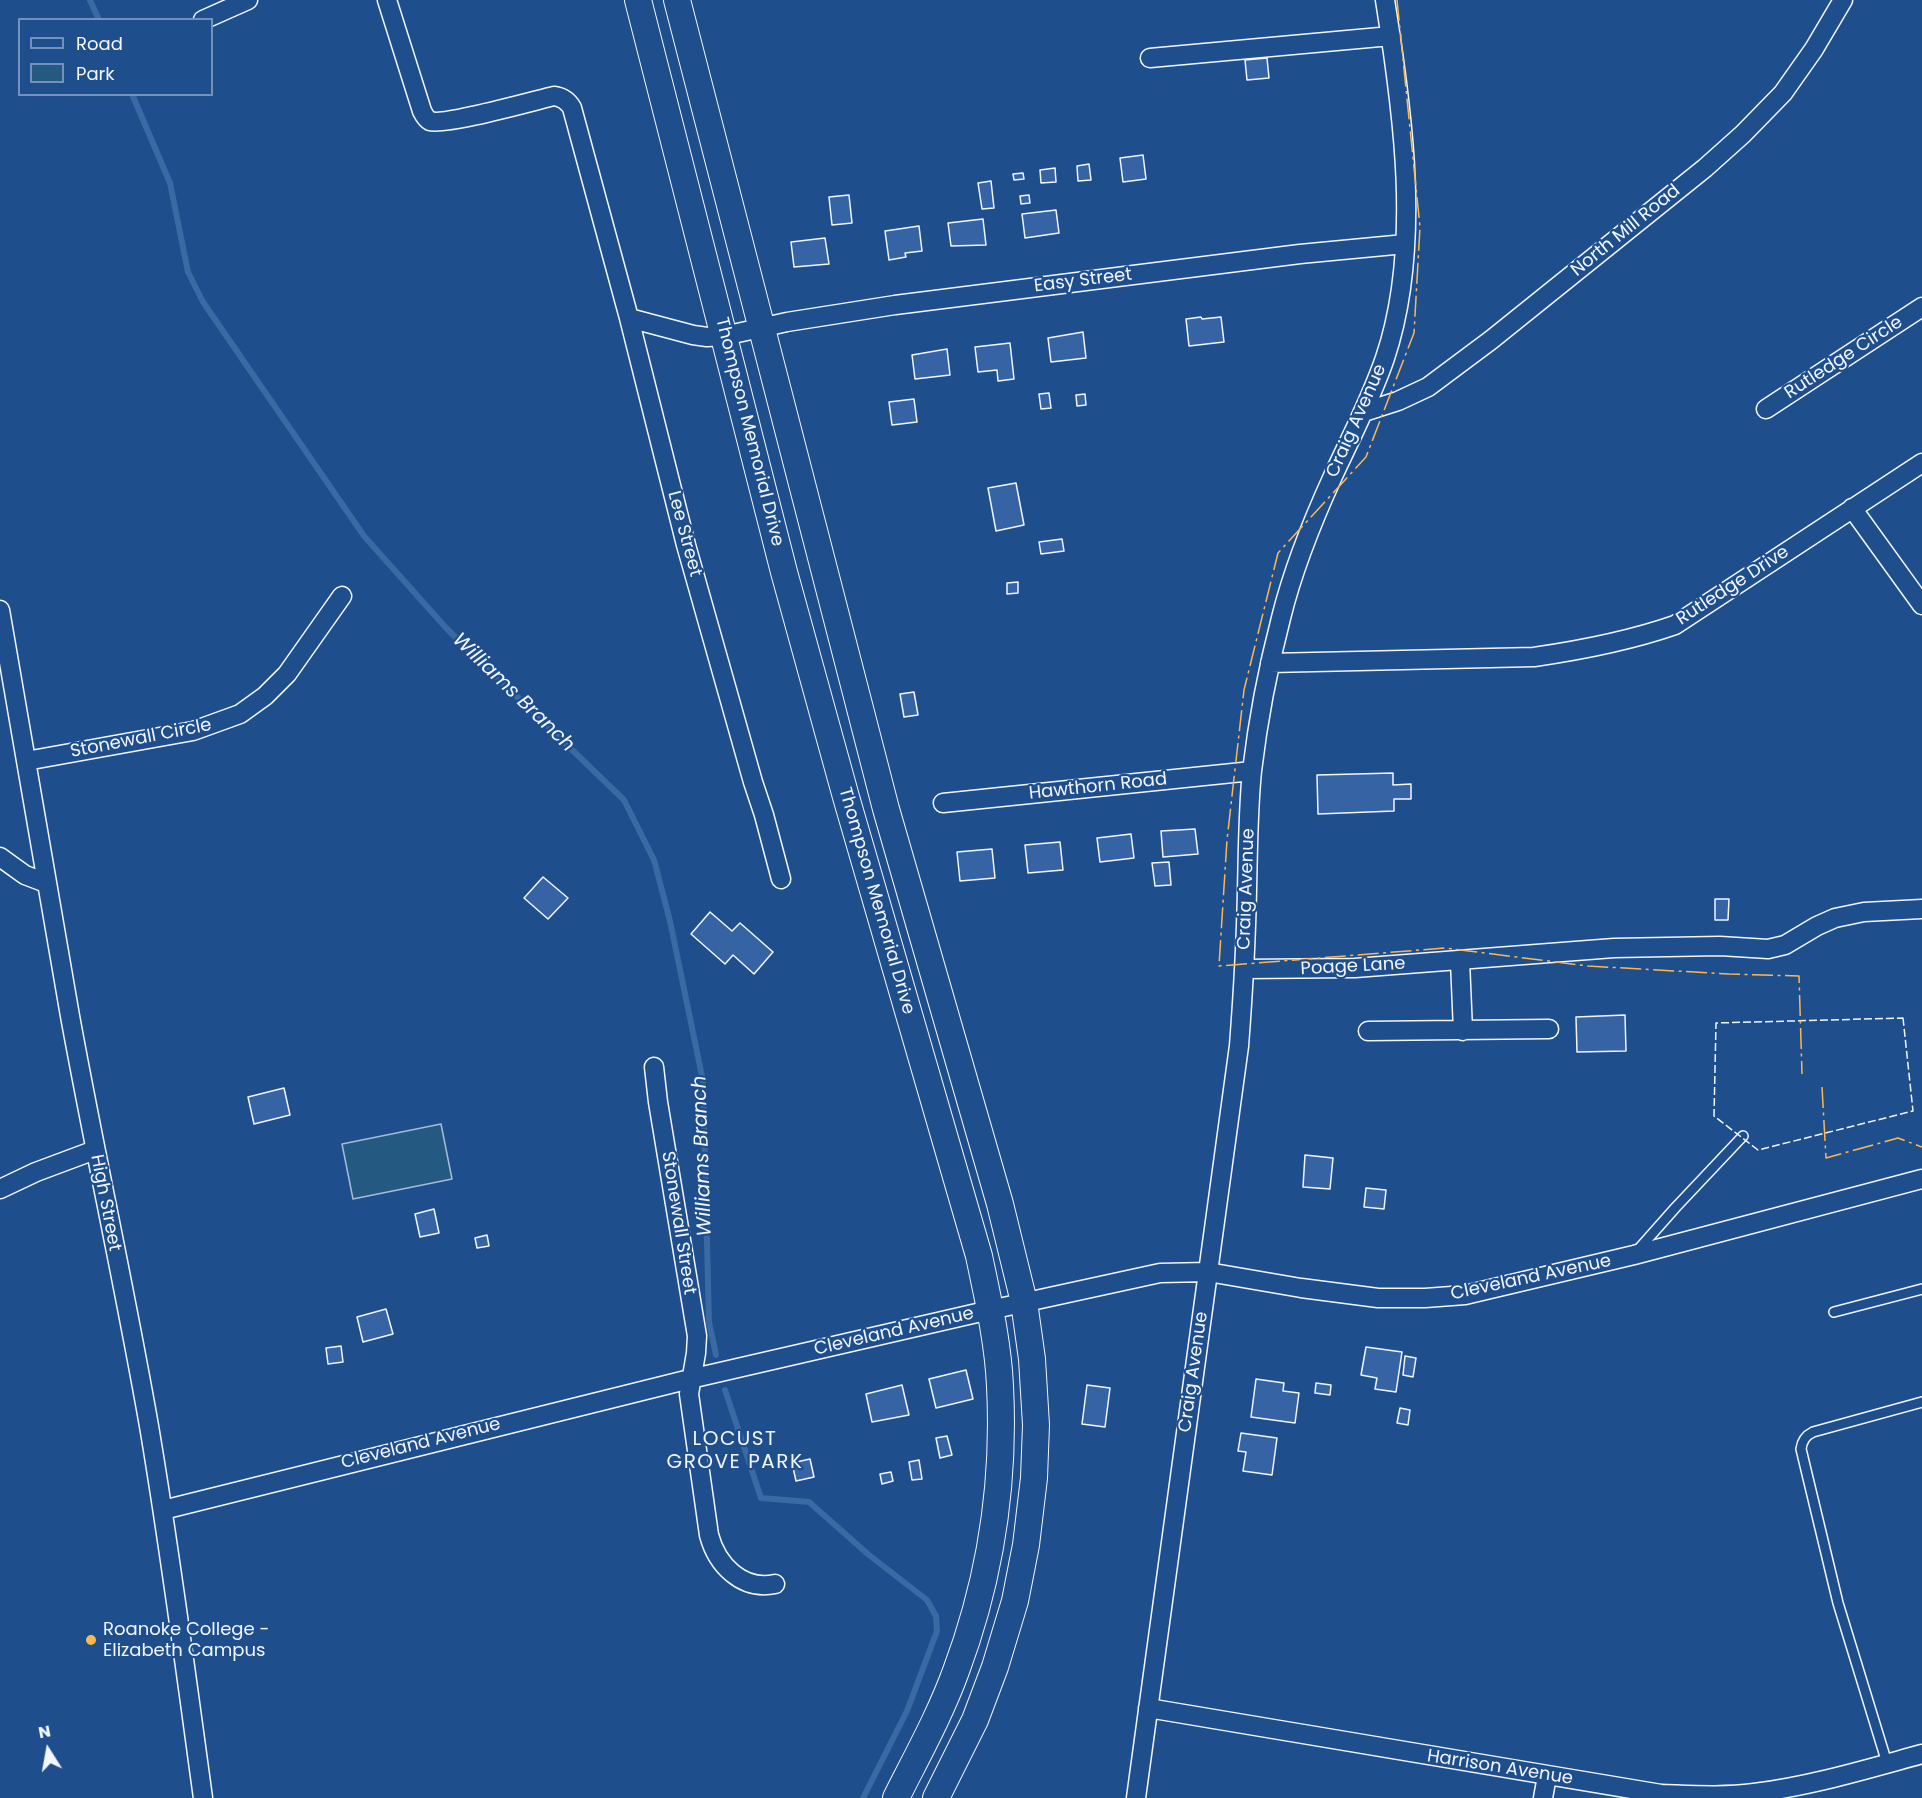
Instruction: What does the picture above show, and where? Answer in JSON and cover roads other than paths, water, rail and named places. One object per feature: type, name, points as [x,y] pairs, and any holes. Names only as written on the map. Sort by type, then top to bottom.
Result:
[{"type":"main road","name":"Thompson Memorial Drive","points":[[638,0],[784,572],[846,798],[979,1256],[990,1310],[1000,1385],[1001,1441],[997,1498],[988,1561],[976,1611],[956,1672],[931,1731],[896,1798]]},
{"type":"main road","name":"Thompson Memorial Drive","points":[[677,0],[886,809],[1000,1204],[1024,1302],[1032,1359],[1036,1425],[1034,1478],[1026,1545],[1015,1601],[995,1667],[975,1720],[936,1798]]},
{"type":"street","points":[[208,18],[248,0]]},
{"type":"street","name":"Lee Street","points":[[387,0],[425,118],[441,122],[459,119],[554,96],[560,97],[572,108],[629,318],[686,544],[781,879]]},
{"type":"street","name":"Craig Avenue","points":[[1136,1798],[1239,1046],[1245,969],[1252,771],[1270,663],[1281,615],[1309,528],[1364,412],[1385,358],[1394,326],[1403,277],[1406,187],[1391,36],[1385,0]]},
{"type":"street","name":"North Mill Road","points":[[1364,412],[1398,401],[1428,387],[1491,340],[1705,168],[1743,134],[1783,93],[1814,49],[1843,0]]},
{"type":"street","points":[[1150,58],[1391,36]]},
{"type":"street","name":"Easy Street","points":[[762,327],[895,305],[1300,254],[1405,244]]},
{"type":"street","name":"Rutledge Circle","points":[[1766,409],[1922,307]]},
{"type":"street","points":[[629,318],[707,337],[724,336],[762,327]]},
{"type":"street","name":"Rutledge Drive","points":[[1270,663],[1534,657],[1636,638],[1675,625],[1922,463]]},
{"type":"street","points":[[1852,508],[1922,605]]},
{"type":"street","name":"Stonewall Circle","points":[[26,761],[193,731],[240,714],[265,696],[287,674],[342,596]]},
{"type":"street","name":"High Street","points":[[0,610],[46,883],[163,1509],[203,1798]]},
{"type":"street","name":"Hawthorn Road","points":[[943,803],[1252,771]]},
{"type":"street","points":[[0,857],[25,875],[46,883]]},
{"type":"street","name":"Poage Lane","points":[[1245,969],[1355,968],[1614,948],[1720,946],[1768,949],[1785,945],[1835,918],[1863,912],[1922,909]]},
{"type":"street","points":[[1460,961],[1463,1030]]},
{"type":"street","points":[[1368,1031],[1549,1029]]},
{"type":"street","name":"Stonewall Street","points":[[654,1067],[696,1336],[696,1353],[689,1394],[709,1535],[720,1561],[732,1573],[747,1582],[764,1586],[775,1584]]},
{"type":"street","points":[[0,1189],[36,1172],[95,1150]]},
{"type":"street","name":"Cleveland Avenue","points":[[163,1509],[690,1379],[1160,1273],[1208,1272],[1378,1298],[1465,1295],[1634,1255],[1922,1179]]},
{"type":"street","name":"Harrison Avenue","points":[[1148,1708],[1662,1794],[1712,1796],[1754,1793],[1791,1787],[1922,1754]]},
{"type":"street","points":[[1543,1798],[1547,1776]]},
{"type":"lane","points":[[1634,1255],[1743,1136]]},
{"type":"lane","points":[[1834,1312],[1922,1289]]},
{"type":"lane","points":[[1887,1763],[1838,1603],[1800,1449],[1808,1434],[1813,1432],[1922,1402]]},
{"type":"waterway","name":"Williams Branch","points":[[90,0],[98,18]]},
{"type":"waterway","name":"Williams Branch","points":[[133,96],[170,183],[188,272],[203,302],[364,536],[447,629],[624,800],[654,860],[670,921],[703,1081],[709,1322],[716,1355]]},
{"type":"waterway","name":"Williams Branch","points":[[725,1390],[761,1498],[809,1502],[869,1555],[927,1600],[936,1616],[937,1631],[907,1711],[863,1798]]},
{"type":"place","name":"Roanoke College - Elizabeth Campus","points":[[91,1640]]},
{"type":"district","name":"LOCUST GROVE PARK","points":[[735,1452]]}]
